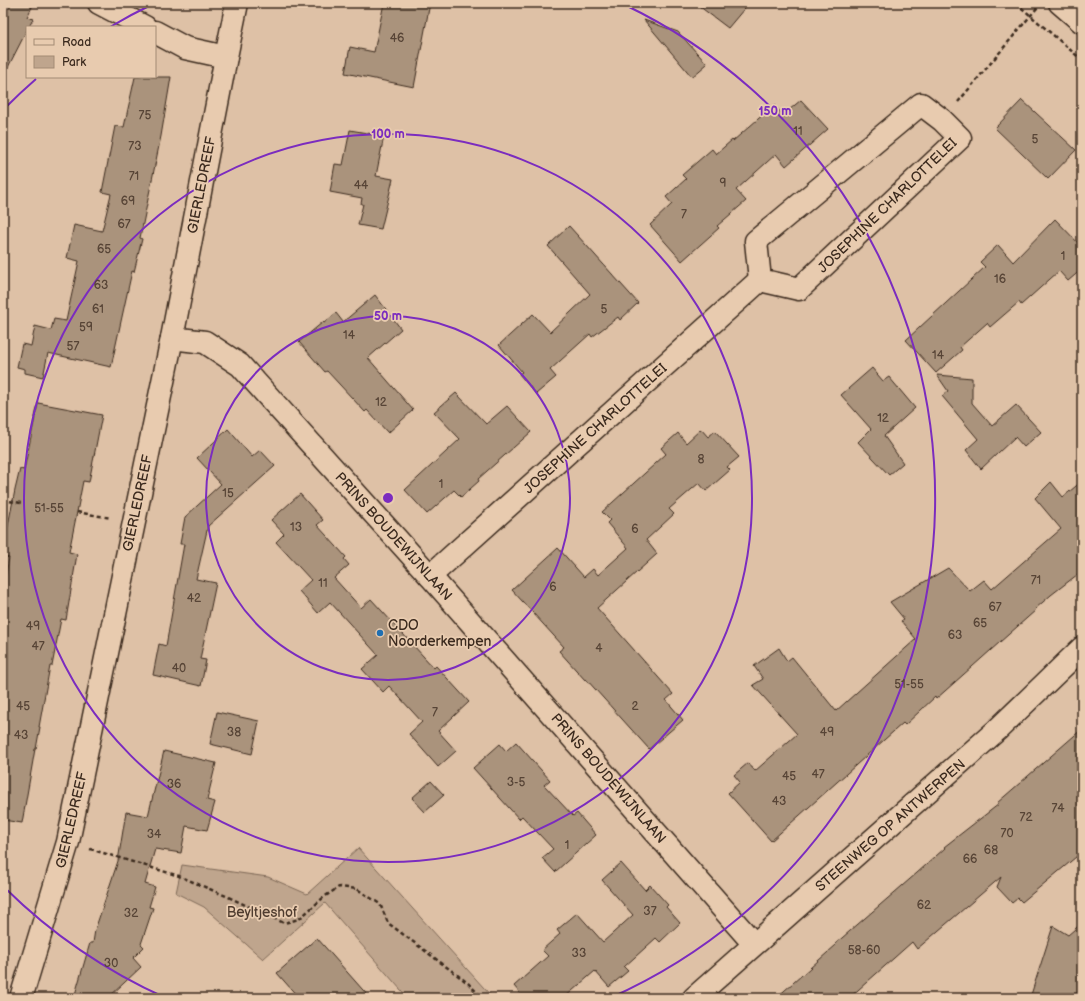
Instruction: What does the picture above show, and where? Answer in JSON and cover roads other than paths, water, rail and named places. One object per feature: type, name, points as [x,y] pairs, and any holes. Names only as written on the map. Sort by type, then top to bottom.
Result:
[{"type":"street","points":[[99,3],[143,26]]},
{"type":"street","name":"GIERLEDREEF","points":[[20,998],[68,842],[172,338],[237,3]]},
{"type":"street","points":[[1060,3],[1082,22]]},
{"type":"street","points":[[156,33],[185,48],[226,57]]},
{"type":"street","name":"JOSEPHINE CHARLOTTELEI","points":[[920,104],[942,120],[960,138],[799,289],[760,280],[756,241],[920,104]]},
{"type":"street","name":"JOSEPHINE CHARLOTTELEI","points":[[430,576],[760,280]]},
{"type":"street","name":"PRINS BOUDEWIJNLAAN","points":[[172,338],[205,342],[240,365],[430,576],[754,944]]},
{"type":"street","name":"STEENWEG OP ANTWERPEN","points":[[694,998],[997,730],[1082,648]]},
{"type":"place","name":"CDO Noorderkempen","points":[[380,633]]},
{"type":"park label","name":"Beyltjeshof","points":[[262,912]]}]
